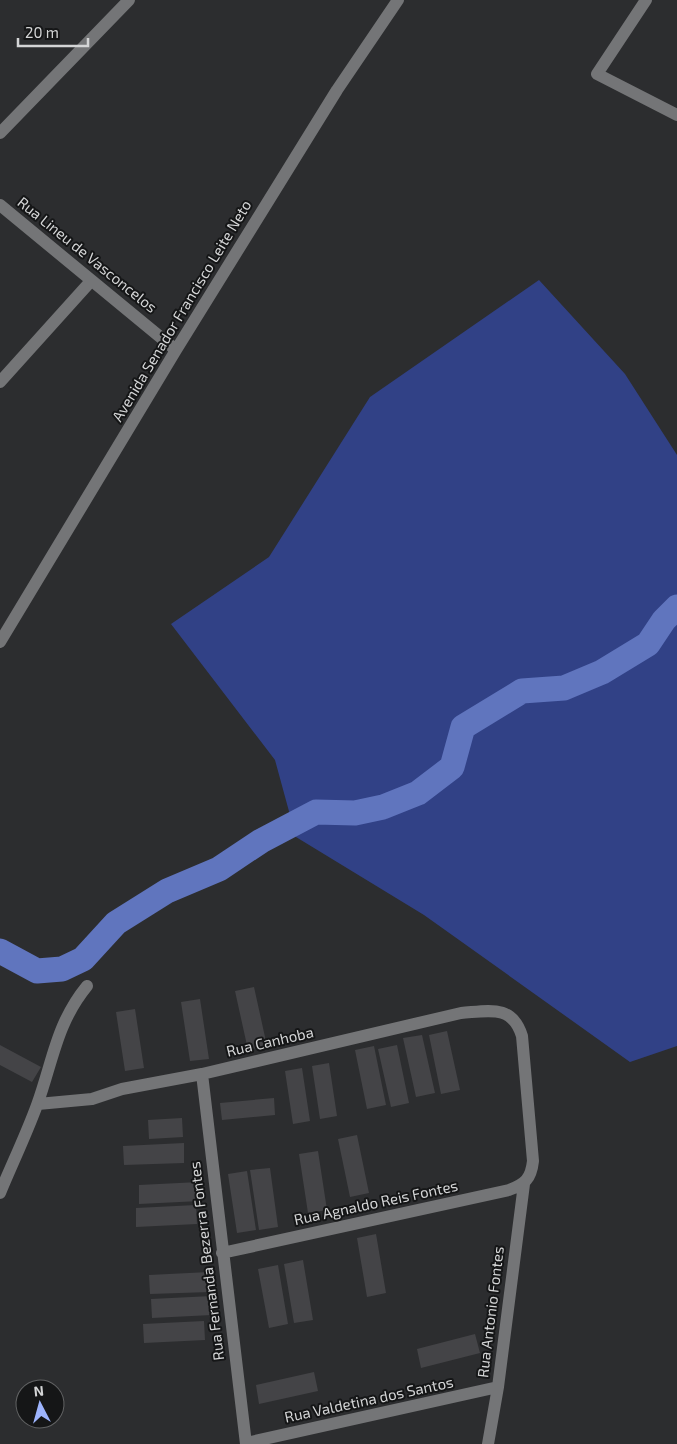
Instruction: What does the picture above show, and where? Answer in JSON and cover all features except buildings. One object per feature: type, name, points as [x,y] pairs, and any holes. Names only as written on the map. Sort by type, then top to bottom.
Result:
[{"type":"street","points":[[0,133],[129,0]]},
{"type":"street","name":"Avenida Senador Francisco Leite Neto","points":[[0,642],[176,350],[337,90],[398,0]]},
{"type":"street","points":[[646,0],[598,74],[677,115]]},
{"type":"street","name":"Rua Lineu de Vasconcelos","points":[[0,205],[176,350]]},
{"type":"street","points":[[0,382],[91,281]]},
{"type":"street","points":[[0,1193],[38,1104],[63,1021],[75,1000],[87,986]]},
{"type":"street","name":"Rua Canhoba","points":[[38,1104],[92,1099],[122,1090],[202,1074],[461,1013],[490,1011],[510,1014]]},
{"type":"street","name":"Rua Antonio Fontes","points":[[488,1444],[528,1179],[533,1161],[522,1036],[518,1023],[510,1014]]},
{"type":"street","name":"Rua Fernanda Bezerra Fontes","points":[[202,1074],[246,1444]]},
{"type":"street","name":"Rua Agnaldo Reis Fontes","points":[[222,1253],[509,1190],[528,1179]]},
{"type":"street","name":"Rua Valdetina dos Santos","points":[[246,1444],[498,1387]]},
{"type":"shaded area","points":[[539,280],[625,374],[677,455],[677,1046],[630,1062],[424,915],[296,837],[275,760],[171,624],[269,557],[370,397]]},
{"type":"waterway","points":[[0,951],[37,971],[62,969],[83,959],[116,923],[167,891],[219,869],[261,841],[316,812],[355,813],[383,807],[418,793],[452,767],[463,727],[522,691],[564,688],[602,672],[648,644],[664,620],[677,607]]}]
